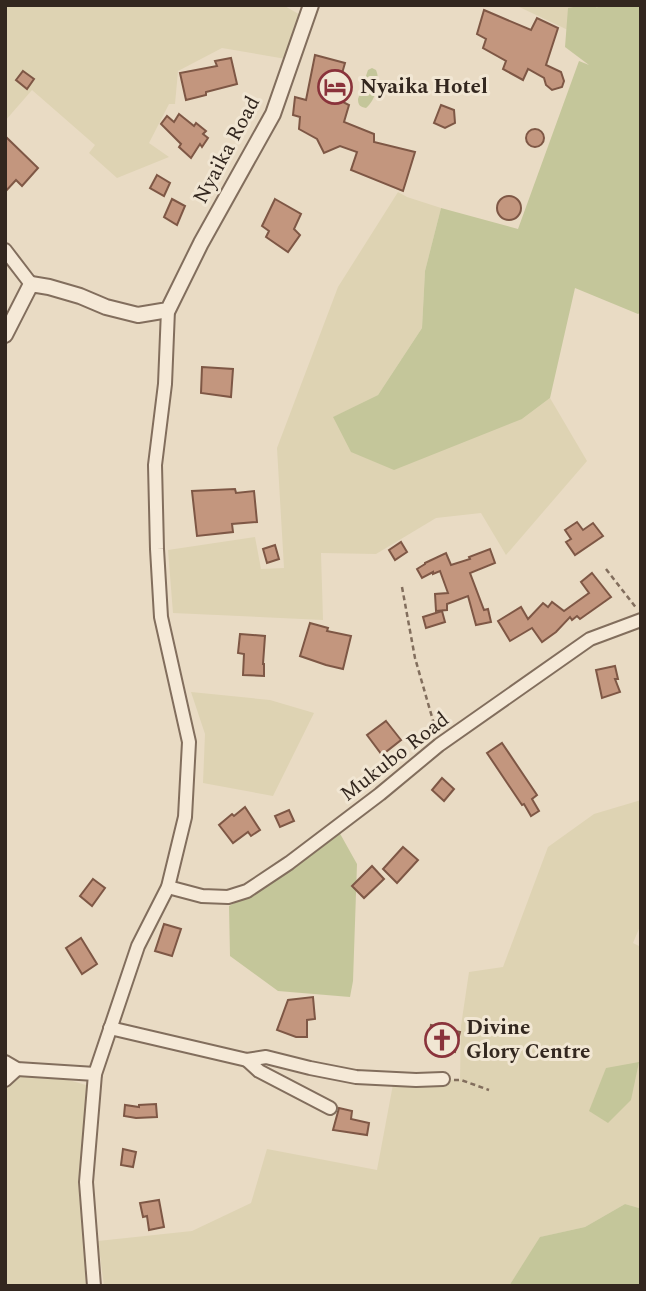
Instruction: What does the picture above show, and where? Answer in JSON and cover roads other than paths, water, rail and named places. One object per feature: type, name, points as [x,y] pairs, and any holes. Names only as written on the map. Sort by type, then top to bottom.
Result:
[{"type":"street","name":"Nyaika Road","points":[[169,310],[201,243],[273,114],[311,5]]},
{"type":"street","points":[[5,250],[30,284],[80,296],[106,307],[138,315],[169,310],[165,384],[155,465],[156,549],[160,617],[189,742],[185,817],[168,887],[138,946],[94,1074],[86,1182],[94,1286]]},
{"type":"street","points":[[5,335],[30,284]]},
{"type":"street","name":"Mukubo Road","points":[[168,887],[202,897],[228,897],[247,891],[289,863],[380,794],[439,745],[590,639],[641,617]]},
{"type":"street","points":[[110,1028],[247,1059],[266,1057],[356,1077],[443,1079]]},
{"type":"street","points":[[247,1059],[259,1071],[330,1108]]},
{"type":"street","points":[[5,1080],[11,1066],[94,1074]]},
{"type":"place","name":"Nyaika Hotel","points":[[335,87]]},
{"type":"place","name":"Divine Glory Centre","points":[[442,1040]]}]
